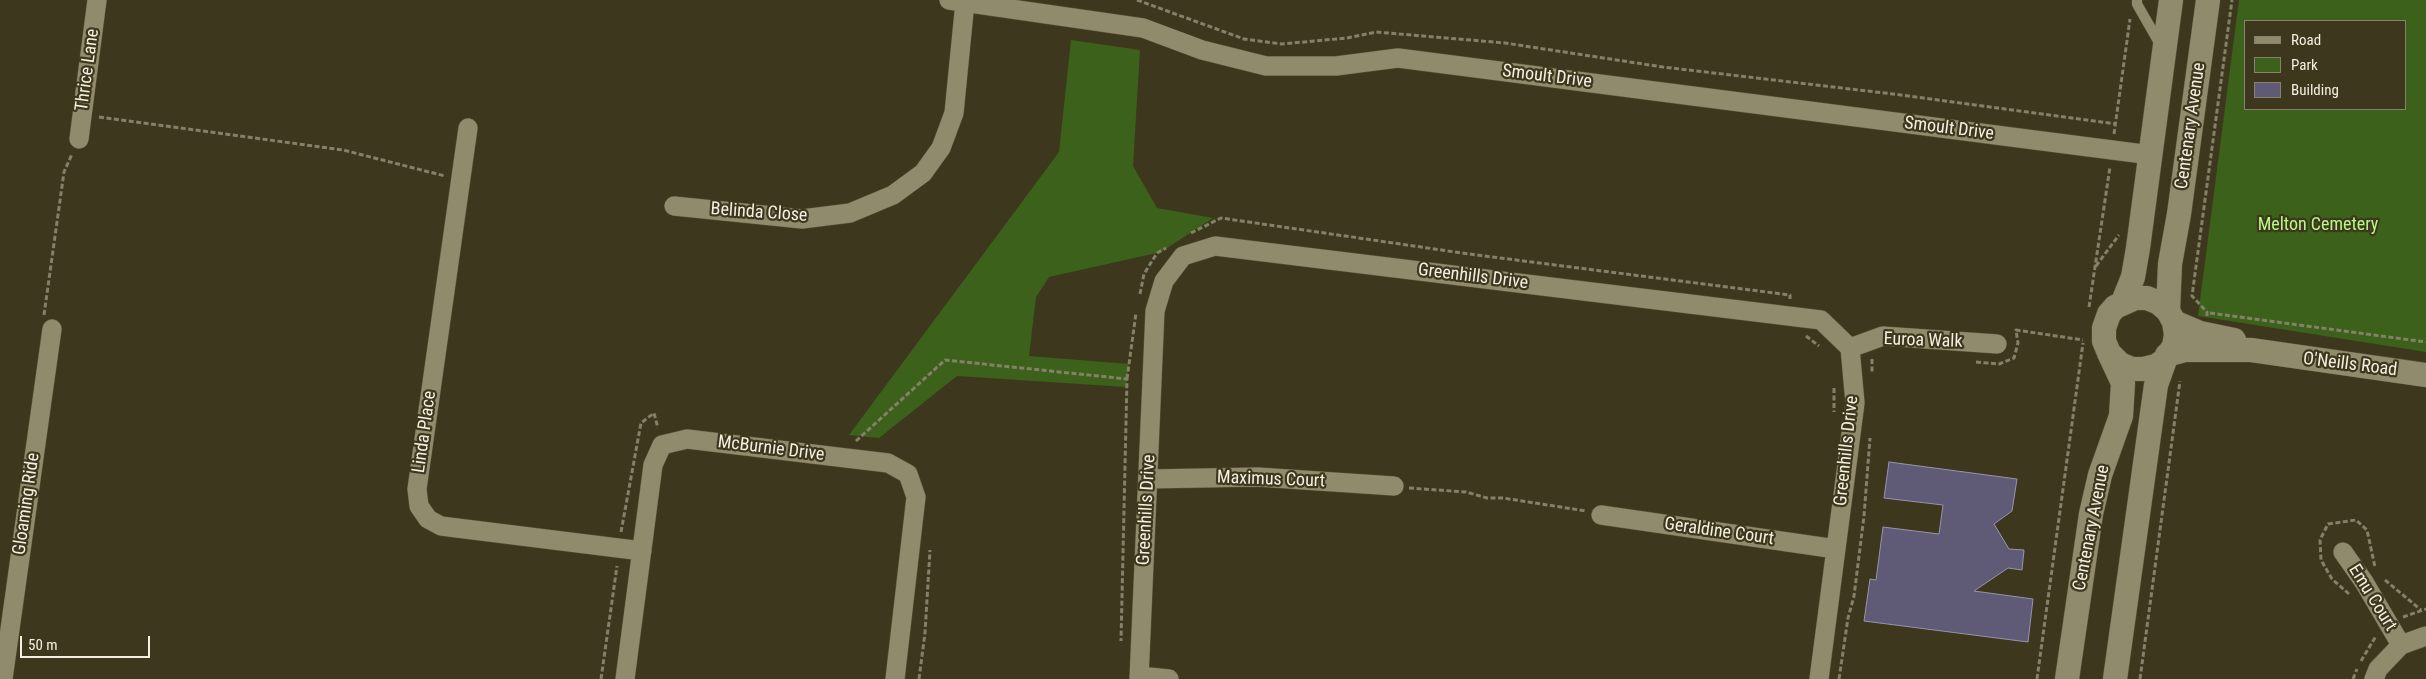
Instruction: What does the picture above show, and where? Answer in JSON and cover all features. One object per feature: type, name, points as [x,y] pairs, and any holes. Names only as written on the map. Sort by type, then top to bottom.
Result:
[{"type":"street","name":"Thrice Lane","points":[[79,139],[97,0]]},
{"type":"street","name":"Centenary Avenue","points":[[2123,302],[2132,277],[2151,155],[2171,0]]},
{"type":"street","name":"Centenary Avenue","points":[[2171,316],[2170,264],[2187,162],[2208,0]]},
{"type":"street","name":"Smoult Drive","points":[[957,1],[1143,28],[1202,50],[1266,66],[1336,66],[1398,58],[2151,155]]},
{"type":"street","name":"Belinda Close","points":[[674,206],[802,218],[850,213],[893,195],[923,173],[941,148],[954,113],[957,1]]},
{"type":"street","name":"Linda Place","points":[[468,128],[417,490],[419,506],[428,519],[441,526],[642,551]]},
{"type":"street","points":[[2151,155],[2187,162]]},
{"type":"street","name":"Greenhills Drive","points":[[1139,678],[1155,311],[1164,281],[1183,256],[1215,246],[1821,320],[1850,348],[1855,403],[1820,679]]},
{"type":"street","points":[[2116,679],[2156,385],[2166,358],[2174,346],[2176,335],[2171,316],[2159,303],[2147,298],[2135,298],[2123,302],[2109,314],[2104,328],[2104,341],[2109,353],[2120,364],[2132,369],[2144,370],[2156,366],[2166,358]]},
{"type":"street","name":"O'Neills Road","points":[[2171,316],[2200,333],[2252,345],[2273,355]]},
{"type":"street","name":"Gloaming Ride","points":[[3,679],[52,330]]},
{"type":"street","name":"Euroa Walk","points":[[1850,348],[1883,336],[1997,344]]},
{"type":"street","name":"O'Neills Road","points":[[2166,358],[2185,350],[2251,350],[2273,355],[2426,374]]},
{"type":"street","name":"Centenary Avenue","points":[[2067,679],[2091,514],[2100,475],[2121,416],[2123,383],[2109,353]]},
{"type":"street","name":"McBurnie Drive","points":[[625,679],[653,465],[662,445],[687,439],[888,463],[908,474],[916,497],[895,679]]},
{"type":"street","name":"Maximus Court","points":[[1148,486],[1258,477],[1394,486]]},
{"type":"street","name":"Geraldine Court","points":[[1601,515],[1836,549]]},
{"type":"street","name":"Emu Court","points":[[2343,552],[2364,582],[2401,645]]},
{"type":"street","points":[[2374,679],[2378,669],[2401,645],[2426,636]]},
{"type":"street","points":[[1139,678],[1170,679]]},
{"type":"lane","points":[[2137,0],[2137,4],[2148,25],[2164,51]]},
{"type":"path","points":[[1136,0],[1254,41],[1282,44],[1347,38],[1376,32],[1505,43],[1663,67],[1893,94],[2116,124]]},
{"type":"path","points":[[82,114],[343,150],[461,180]]},
{"type":"path","points":[[52,330],[43,319],[64,172],[79,139]]},
{"type":"path","points":[[1187,235],[1221,218],[1469,254],[1790,295],[1788,331],[1805,335],[1823,348]]},
{"type":"path","points":[[1138,303],[1144,274],[1157,254],[1172,244]]},
{"type":"path","points":[[1121,646],[1126,491],[1127,379],[1136,312]]},
{"type":"path","points":[[2207,312],[2426,342]]},
{"type":"path","points":[[1974,361],[1999,364],[2014,358],[2018,343],[2016,330],[2083,340]]},
{"type":"path","points":[[1872,355],[1872,374]]},
{"type":"path","points":[[849,459],[852,445],[945,360],[1127,379]]},
{"type":"path","points":[[1834,384],[1834,420]]},
{"type":"path","points":[[1839,679],[1862,534],[1871,432]]},
{"type":"path","points":[[1126,491],[1148,486]]},
{"type":"path","points":[[1394,486],[1466,492],[1487,498],[1503,498],[1587,511],[1601,515]]},
{"type":"path","points":[[919,679],[925,633],[930,544]]},
{"type":"green space","name":"Melton Cemetery","points":[[2239,0],[2426,0],[2426,352],[2198,316]]},
{"type":"green space","points":[[1071,40],[1140,50],[1133,166],[1157,208],[1213,218],[1161,252],[1049,277],[1036,297],[1029,356],[1129,364],[1126,387],[957,376],[879,438],[849,435],[1059,152]]},
{"type":"building","points":[[1889,462],[2017,479],[2012,511],[1994,524],[2009,549],[2024,550],[2022,570],[2008,568],[1974,591],[2033,599],[2028,642],[1864,621],[1870,579],[1876,580],[1883,527],[1939,534],[1943,505],[1884,498]]}]
